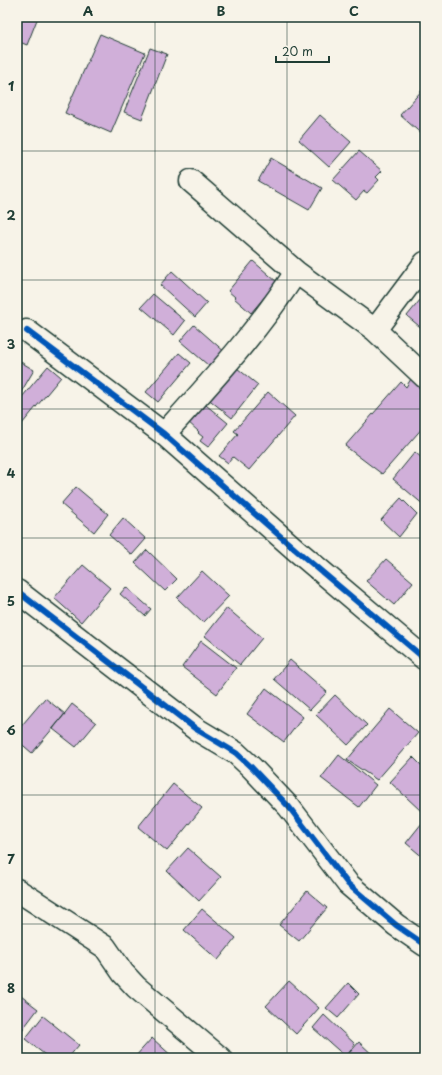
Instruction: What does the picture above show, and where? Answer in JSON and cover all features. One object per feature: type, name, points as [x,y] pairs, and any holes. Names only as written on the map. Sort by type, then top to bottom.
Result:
[{"type":"street","points":[[191,181],[296,272],[375,330],[425,377]]},
{"type":"street","points":[[375,330],[425,263]]},
{"type":"street","points":[[164,434],[226,366],[274,306],[296,272]]},
{"type":"street","points":[[26,331],[164,434],[296,550],[425,659]]},
{"type":"street","points":[[17,591],[196,729],[236,753],[289,807],[348,884],[396,925],[425,945]]},
{"type":"street","points":[[17,890],[105,947],[123,973],[136,987],[220,1058]]},
{"type":"building","points":[[17,17],[38,17],[27,45],[17,41]]},
{"type":"building","points":[[100,34],[145,53],[111,133],[65,113]]},
{"type":"building","points":[[150,48],[167,54],[142,119],[124,112]]},
{"type":"building","points":[[424,88],[425,89],[425,137],[400,115]]},
{"type":"building","points":[[320,115],[351,142],[329,167],[299,140]]},
{"type":"building","points":[[359,151],[382,171],[376,177],[379,180],[367,193],[364,191],[356,200],[333,180]]},
{"type":"building","points":[[271,158],[322,188],[309,210],[258,181]]},
{"type":"building","points":[[253,261],[277,282],[251,313],[228,291]]},
{"type":"building","points":[[172,271],[207,303],[195,317],[160,285]]},
{"type":"building","points":[[153,294],[185,321],[174,335],[141,307]]},
{"type":"building","points":[[425,294],[425,331],[407,316]]},
{"type":"building","points":[[194,325],[226,353],[218,363],[215,360],[209,366],[180,341]]},
{"type":"building","points":[[179,353],[191,363],[158,402],[146,392]]},
{"type":"building","points":[[19,361],[34,370],[17,399],[17,365]]},
{"type":"building","points":[[232,364],[258,385],[232,418],[206,397]]},
{"type":"building","points":[[48,366],[61,377],[17,430],[17,403]]},
{"type":"building","points":[[414,374],[425,384],[425,425],[382,474],[345,446],[401,382],[406,387]]},
{"type":"building","points":[[268,392],[295,416],[249,470],[233,457],[228,463],[219,456],[238,434],[234,431]]},
{"type":"building","points":[[201,401],[228,423],[208,447],[200,441],[203,437],[198,433],[199,432],[186,420]]},
{"type":"building","points":[[415,452],[425,461],[425,506],[393,479]]},
{"type":"building","points":[[76,487],[108,514],[94,532],[61,504]]},
{"type":"building","points":[[401,498],[417,514],[399,537],[381,520]]},
{"type":"building","points":[[123,518],[146,539],[132,555],[109,535]]},
{"type":"building","points":[[147,550],[177,579],[165,591],[135,563]]},
{"type":"building","points":[[386,559],[413,582],[394,605],[366,581]]},
{"type":"building","points":[[83,565],[110,588],[81,622],[54,598]]},
{"type":"building","points":[[202,571],[229,596],[203,623],[177,598]]},
{"type":"building","points":[[126,587],[151,609],[145,616],[120,594]]},
{"type":"building","points":[[227,608],[262,638],[240,665],[205,636]]},
{"type":"building","points":[[201,641],[236,668],[217,694],[182,667]]},
{"type":"building","points":[[290,660],[327,692],[310,710],[274,679]]},
{"type":"building","points":[[266,688],[303,717],[284,742],[247,714]]},
{"type":"building","points":[[335,695],[367,725],[348,745],[316,715]]},
{"type":"building","points":[[45,698],[65,714],[32,753],[17,740],[17,731]]},
{"type":"building","points":[[72,704],[96,723],[76,747],[53,729]]},
{"type":"building","points":[[390,709],[418,733],[377,780],[347,760]]},
{"type":"building","points":[[339,755],[376,785],[359,807],[321,778]]},
{"type":"building","points":[[413,757],[425,769],[425,808],[421,811],[390,782]]},
{"type":"building","points":[[173,784],[202,808],[167,851],[138,827]]},
{"type":"building","points":[[422,823],[425,825],[425,859],[406,843]]},
{"type":"building","points":[[188,848],[221,877],[199,901],[167,871]]},
{"type":"building","points":[[307,891],[327,908],[299,941],[279,925]]},
{"type":"building","points":[[202,909],[236,938],[218,960],[184,930]]},
{"type":"building","points":[[289,981],[319,1008],[296,1034],[266,1006]]},
{"type":"building","points":[[348,983],[359,994],[338,1018],[326,1008]]},
{"type":"building","points":[[17,993],[38,1009],[19,1034],[17,1033]]},
{"type":"building","points":[[324,1015],[355,1044],[346,1057],[313,1028]]},
{"type":"building","points":[[43,1016],[79,1045],[68,1058],[49,1058],[25,1039]]},
{"type":"building","points":[[152,1038],[174,1058],[134,1058]]},
{"type":"building","points":[[359,1042],[376,1058],[345,1058]]},
{"type":"cycle path","points":[[27,331],[164,434],[296,550],[425,659]]},
{"type":"cycle path","points":[[17,591],[196,729],[236,753],[289,807],[348,884],[396,925],[425,945]]}]
